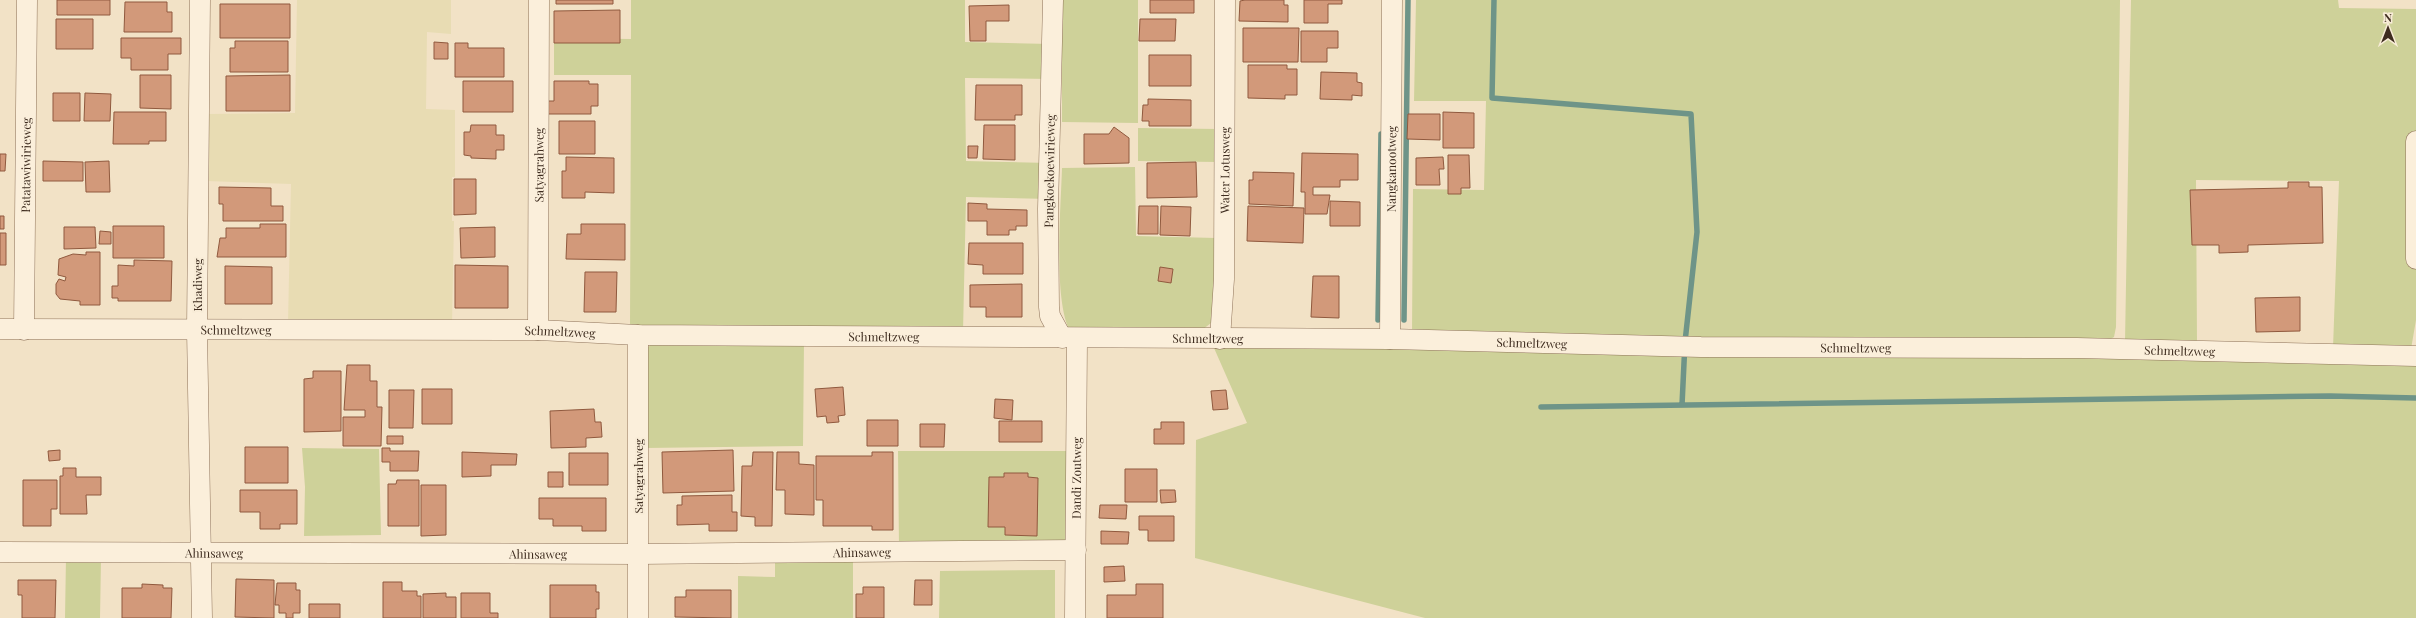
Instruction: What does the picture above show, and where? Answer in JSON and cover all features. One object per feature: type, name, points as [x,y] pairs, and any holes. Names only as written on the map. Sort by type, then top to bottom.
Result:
[{"type":"street","name":"Patatawiwirieweg","points":[[24,330],[27,0]]},
{"type":"street","name":"Khadiweg","points":[[200,0],[197,330],[202,618]]},
{"type":"street","name":"Satyagrahweg","points":[[538,330],[539,0]]},
{"type":"street","name":"Pangkoekoewirieweg","points":[[1053,0],[1048,209],[1049,308],[1050,316],[1069,338]]},
{"type":"street","name":"Water Lotusweg","points":[[1220,340],[1224,279],[1225,0]]},
{"type":"street","name":"Nangkanootweg","points":[[1390,339],[1392,0]]},
{"type":"street","points":[[2416,141],[2416,259]]},
{"type":"street","name":"Schmeltzweg","points":[[0,329],[538,330],[638,334],[1220,340],[1390,339],[1671,347],[2077,348],[2416,356]]},
{"type":"street","name":"Satyagrahweg","points":[[638,334],[638,618]]},
{"type":"street","name":"Dandi Zoutweg","points":[[1069,338],[1076,550],[1075,618]]},
{"type":"street","name":"Ahinsaweg","points":[[0,552],[638,554],[1076,550]]},
{"type":"shaded area","points":[[297,0],[451,0],[451,34],[427,32],[426,109],[455,110],[455,177],[452,177],[452,221],[454,221],[452,325],[288,323],[291,184],[206,181],[207,114],[295,113]]},
{"type":"green space","points":[[631,0],[965,0],[965,42],[1051,44],[1051,79],[965,78],[966,161],[1050,163],[1051,199],[966,197],[963,332],[630,327],[631,75],[554,75],[554,38],[631,39]]},
{"type":"green space","points":[[1062,0],[1138,0],[1138,123],[1062,122]]},
{"type":"green space","points":[[1416,0],[2120,0],[2116,327],[2114,337],[2107,341],[1412,335],[1413,189],[1484,190],[1486,101],[1414,101]]},
{"type":"green space","points":[[2131,0],[2338,0],[2339,8],[2416,9],[2416,320],[2411,349],[2333,348],[2339,181],[2196,180],[2197,343],[2125,342]]},
{"type":"green space","points":[[1138,128],[1218,129],[1218,162],[1138,161]]},
{"type":"green space","points":[[1135,167],[1136,236],[1216,238],[1215,315],[1211,323],[1202,330],[1070,331],[1061,298],[1059,252],[1062,168]]},
{"type":"green space","points":[[653,342],[804,343],[803,446],[645,448],[647,348]]},
{"type":"green space","points":[[1214,348],[2033,353],[2416,362],[2416,618],[1425,618],[1195,558],[1196,440],[1247,423]]},
{"type":"green space","points":[[302,448],[379,449],[381,535],[304,536],[305,487]]},
{"type":"green space","points":[[898,451],[1069,451],[1066,541],[899,547]]},
{"type":"green space","points":[[66,557],[101,558],[100,618],[65,618]]},
{"type":"green space","points":[[853,558],[853,618],[738,618],[738,576],[775,577],[775,559]]},
{"type":"green space","points":[[1055,570],[1055,618],[939,618],[940,571]]},
{"type":"building","points":[[57,0],[110,0],[110,15],[57,15]]},
{"type":"building","points":[[556,0],[613,0],[613,4],[556,4]]},
{"type":"building","points":[[1150,0],[1194,0],[1194,13],[1150,13]]},
{"type":"building","points":[[1284,0],[1284,5],[1288,5],[1288,22],[1239,21],[1240,1]]},
{"type":"building","points":[[1304,0],[1342,0],[1342,4],[1328,4],[1328,23],[1304,23]]},
{"type":"building","points":[[125,2],[167,2],[167,12],[172,12],[172,32],[124,32]]},
{"type":"building","points":[[220,4],[290,4],[290,38],[220,38]]},
{"type":"building","points":[[1009,5],[1009,21],[986,21],[986,41],[970,41],[969,6]]},
{"type":"building","points":[[620,10],[620,43],[554,43],[554,11]]},
{"type":"building","points":[[56,19],[93,19],[93,49],[56,49]]},
{"type":"building","points":[[1140,19],[1176,19],[1175,41],[1139,41]]},
{"type":"building","points":[[1243,28],[1299,28],[1298,62],[1243,62]]},
{"type":"building","points":[[1301,31],[1338,31],[1338,48],[1327,48],[1327,62],[1301,62]]},
{"type":"building","points":[[121,38],[181,38],[181,54],[168,54],[168,70],[131,70],[131,58],[121,58]]},
{"type":"building","points":[[235,41],[288,41],[288,72],[230,72],[230,48],[235,48]]},
{"type":"building","points":[[434,42],[448,43],[448,59],[434,59]]},
{"type":"building","points":[[455,43],[468,43],[468,48],[504,48],[504,77],[455,77]]},
{"type":"building","points":[[1149,55],[1191,55],[1191,86],[1149,86]]},
{"type":"building","points":[[1248,65],[1287,65],[1287,69],[1297,69],[1297,95],[1285,95],[1285,99],[1248,98]]},
{"type":"building","points":[[1321,72],[1357,73],[1357,82],[1362,83],[1362,96],[1352,95],[1352,100],[1320,99]]},
{"type":"building","points":[[140,75],[171,75],[171,109],[140,108]]},
{"type":"building","points":[[290,75],[290,111],[226,111],[226,76]]},
{"type":"building","points":[[463,81],[513,81],[513,112],[463,112]]},
{"type":"building","points":[[554,81],[589,81],[589,84],[598,84],[598,106],[591,106],[591,114],[548,114],[548,101],[554,101]]},
{"type":"building","points":[[976,85],[1022,85],[1022,115],[1015,115],[1015,120],[975,120]]},
{"type":"building","points":[[53,93],[80,93],[80,121],[53,121]]},
{"type":"building","points":[[85,93],[111,94],[110,121],[84,121]]},
{"type":"building","points":[[1148,99],[1191,100],[1191,126],[1149,126],[1149,121],[1142,121],[1143,105],[1148,105]]},
{"type":"building","points":[[114,112],[166,112],[166,141],[149,141],[149,144],[113,144]]},
{"type":"building","points":[[1443,112],[1474,113],[1474,148],[1443,148]]},
{"type":"building","points":[[1408,114],[1440,114],[1440,140],[1407,139]]},
{"type":"building","points":[[559,121],[595,121],[595,154],[559,154]]},
{"type":"building","points":[[471,125],[496,125],[496,135],[504,135],[504,150],[496,150],[496,159],[471,158],[471,156],[464,155],[464,132],[470,132]]},
{"type":"building","points":[[984,125],[1015,125],[1015,160],[983,159]]},
{"type":"building","points":[[1114,127],[1129,138],[1129,163],[1084,164],[1084,134],[1109,134]]},
{"type":"building","points":[[968,146],[978,146],[977,158],[968,158]]},
{"type":"building","points":[[1302,153],[1358,154],[1358,180],[1340,180],[1340,187],[1313,187],[1313,195],[1330,195],[1327,214],[1305,214],[1305,192],[1301,192]]},
{"type":"building","points":[[0,154],[6,154],[5,171],[0,171]]},
{"type":"building","points":[[1448,155],[1469,155],[1470,188],[1461,188],[1461,194],[1448,194]]},
{"type":"building","points":[[566,157],[614,158],[614,193],[585,192],[585,198],[562,198],[562,171],[566,171]]},
{"type":"building","points":[[1443,157],[1444,169],[1439,169],[1440,185],[1416,185],[1416,158]]},
{"type":"building","points":[[43,161],[83,162],[83,181],[43,181]]},
{"type":"building","points":[[109,161],[110,192],[86,192],[85,162]]},
{"type":"building","points":[[1196,162],[1197,197],[1147,198],[1147,163]]},
{"type":"building","points":[[1253,172],[1294,173],[1293,206],[1249,204],[1249,180],[1253,180]]},
{"type":"building","points":[[454,179],[476,179],[476,214],[454,215]]},
{"type":"building","points":[[2288,182],[2309,182],[2309,187],[2322,187],[2323,243],[2248,245],[2248,252],[2219,253],[2219,245],[2192,245],[2190,190],[2288,188]]},
{"type":"building","points":[[219,187],[271,188],[271,206],[283,206],[283,221],[223,221],[223,204],[219,204]]},
{"type":"building","points":[[1330,201],[1360,202],[1360,226],[1330,226]]},
{"type":"building","points":[[968,203],[987,204],[987,209],[1027,210],[1027,226],[1016,226],[1016,230],[1009,230],[1009,235],[987,235],[987,221],[968,221]]},
{"type":"building","points":[[1139,206],[1158,206],[1158,234],[1138,234]]},
{"type":"building","points":[[1161,206],[1191,207],[1190,236],[1160,235]]},
{"type":"building","points":[[1248,206],[1304,208],[1303,243],[1247,241]]},
{"type":"building","points":[[0,216],[4,216],[4,229],[0,229]]},
{"type":"building","points":[[260,224],[286,224],[286,257],[217,257],[220,238],[226,238],[226,228],[260,228]]},
{"type":"building","points":[[581,224],[625,224],[625,260],[566,259],[567,234],[581,234]]},
{"type":"building","points":[[113,226],[164,226],[164,258],[113,258]]},
{"type":"building","points":[[64,227],[95,227],[96,248],[64,249]]},
{"type":"building","points":[[495,227],[495,257],[461,258],[460,228]]},
{"type":"building","points":[[100,231],[111,232],[111,244],[99,244]]},
{"type":"building","points":[[0,233],[6,233],[6,265],[0,265]]},
{"type":"building","points":[[969,243],[1023,243],[1023,274],[983,274],[983,265],[968,264]]},
{"type":"building","points":[[86,252],[100,252],[100,305],[80,305],[80,301],[60,299],[56,294],[56,284],[59,279],[65,281],[66,277],[58,275],[59,259],[73,254],[86,255]]},
{"type":"building","points":[[134,260],[172,261],[171,301],[118,301],[118,298],[112,298],[112,286],[118,286],[118,265],[134,266]]},
{"type":"building","points":[[455,265],[508,266],[508,308],[455,308]]},
{"type":"building","points":[[225,266],[272,267],[272,304],[225,304]]},
{"type":"building","points":[[1160,267],[1173,269],[1171,283],[1158,281]]},
{"type":"building","points":[[585,272],[617,272],[616,312],[584,312]]},
{"type":"building","points":[[1313,276],[1339,276],[1339,318],[1311,317]]},
{"type":"building","points":[[1022,284],[1022,317],[986,317],[986,307],[970,307],[970,285]]},
{"type":"building","points":[[2300,297],[2300,331],[2256,332],[2255,298]]},
{"type":"building","points":[[347,365],[370,365],[370,381],[377,381],[377,407],[382,407],[381,446],[343,446],[343,417],[365,417],[365,410],[344,410]]},
{"type":"building","points":[[313,371],[341,371],[341,431],[304,432],[304,379],[313,378]]},
{"type":"building","points":[[843,387],[845,415],[838,416],[839,422],[827,423],[826,416],[817,417],[815,389]]},
{"type":"building","points":[[422,389],[452,389],[452,424],[422,424]]},
{"type":"building","points":[[389,390],[414,390],[413,428],[389,428]]},
{"type":"building","points":[[1226,390],[1228,409],[1213,410],[1211,391]]},
{"type":"building","points":[[995,399],[1013,400],[1012,420],[994,418]]},
{"type":"building","points":[[594,409],[595,422],[601,422],[602,437],[586,438],[586,447],[551,448],[550,411]]},
{"type":"building","points":[[867,420],[898,420],[898,446],[867,446]]},
{"type":"building","points":[[999,421],[1042,421],[1042,442],[999,442]]},
{"type":"building","points":[[1161,422],[1184,422],[1184,444],[1154,444],[1154,429],[1161,429]]},
{"type":"building","points":[[920,424],[945,424],[944,447],[920,447]]},
{"type":"building","points":[[387,436],[403,436],[403,444],[387,444]]},
{"type":"building","points":[[245,447],[288,447],[288,483],[245,483]]},
{"type":"building","points":[[382,448],[390,448],[390,451],[419,451],[418,471],[390,471],[390,462],[382,462]]},
{"type":"building","points":[[60,450],[60,460],[49,461],[48,451]]},
{"type":"building","points":[[733,450],[734,491],[663,493],[662,452]]},
{"type":"building","points":[[462,452],[517,454],[516,465],[491,465],[491,476],[462,477]]},
{"type":"building","points":[[753,452],[773,452],[772,526],[755,526],[755,517],[741,516],[742,466],[752,466]]},
{"type":"building","points":[[777,452],[799,452],[799,464],[814,465],[814,515],[785,514],[785,490],[776,490]]},
{"type":"building","points":[[872,452],[893,452],[893,530],[872,530],[872,526],[823,526],[823,500],[816,500],[816,456],[872,456]]},
{"type":"building","points":[[569,453],[608,453],[608,485],[569,485]]},
{"type":"building","points":[[63,468],[76,468],[76,477],[101,477],[101,495],[86,495],[87,514],[60,514],[60,476],[63,476]]},
{"type":"building","points":[[1125,469],[1157,469],[1157,502],[1125,502]]},
{"type":"building","points":[[548,472],[563,472],[563,487],[548,487]]},
{"type":"building","points":[[1004,473],[1028,473],[1028,477],[1038,478],[1037,536],[1005,535],[1005,527],[988,527],[989,477],[1004,477]]},
{"type":"building","points":[[23,480],[57,480],[57,509],[51,509],[51,526],[23,526]]},
{"type":"building","points":[[397,480],[419,480],[419,526],[388,526],[388,484],[396,484]]},
{"type":"building","points":[[421,485],[446,485],[446,535],[421,536]]},
{"type":"building","points":[[240,490],[297,490],[297,524],[280,524],[280,529],[260,529],[260,512],[240,512]]},
{"type":"building","points":[[1160,490],[1175,490],[1176,502],[1161,503]]},
{"type":"building","points":[[732,495],[732,512],[737,512],[737,531],[709,531],[709,524],[677,525],[677,505],[682,505],[682,496]]},
{"type":"building","points":[[539,498],[606,498],[606,531],[582,531],[582,526],[553,526],[553,519],[539,519]]},
{"type":"building","points":[[1100,505],[1127,505],[1126,519],[1099,518]]},
{"type":"building","points":[[1139,516],[1174,516],[1174,541],[1148,541],[1148,530],[1139,530]]},
{"type":"building","points":[[1101,531],[1129,532],[1128,544],[1101,544]]},
{"type":"building","points":[[1124,566],[1125,581],[1104,582],[1104,567]]},
{"type":"building","points":[[236,579],[274,580],[274,618],[235,617]]},
{"type":"building","points":[[18,580],[56,580],[55,618],[22,618],[22,595],[18,595]]},
{"type":"building","points":[[915,580],[932,580],[932,605],[914,605]]},
{"type":"building","points":[[383,582],[402,582],[402,591],[417,591],[417,596],[421,596],[421,618],[383,618]]},
{"type":"building","points":[[277,583],[296,583],[296,590],[300,590],[300,613],[293,613],[293,618],[286,618],[286,613],[279,613],[279,605],[275,605]]},
{"type":"building","points":[[142,584],[163,585],[163,588],[172,588],[171,618],[122,618],[122,588],[142,588]]},
{"type":"building","points":[[1136,584],[1163,584],[1163,618],[1107,618],[1107,595],[1136,595]]},
{"type":"building","points":[[550,585],[596,585],[596,592],[599,592],[599,609],[596,609],[596,618],[550,618]]},
{"type":"building","points":[[863,587],[884,587],[884,618],[856,618],[856,594],[863,594]]},
{"type":"building","points":[[686,590],[731,590],[731,618],[675,617],[675,597],[686,597]]},
{"type":"building","points":[[446,593],[446,597],[456,597],[456,618],[423,618],[423,594]]},
{"type":"building","points":[[461,593],[490,593],[490,613],[498,613],[498,618],[461,618]]},
{"type":"building","points":[[309,604],[340,604],[340,618],[309,618]]},
{"type":"waterway","points":[[1404,320],[1408,0]]},
{"type":"waterway","points":[[1494,0],[1492,98],[1691,114],[1697,232],[1685,342],[1682,405]]},
{"type":"waterway","points":[[1378,320],[1381,134]]},
{"type":"waterway","points":[[1541,407],[2330,396],[2416,398]]}]
